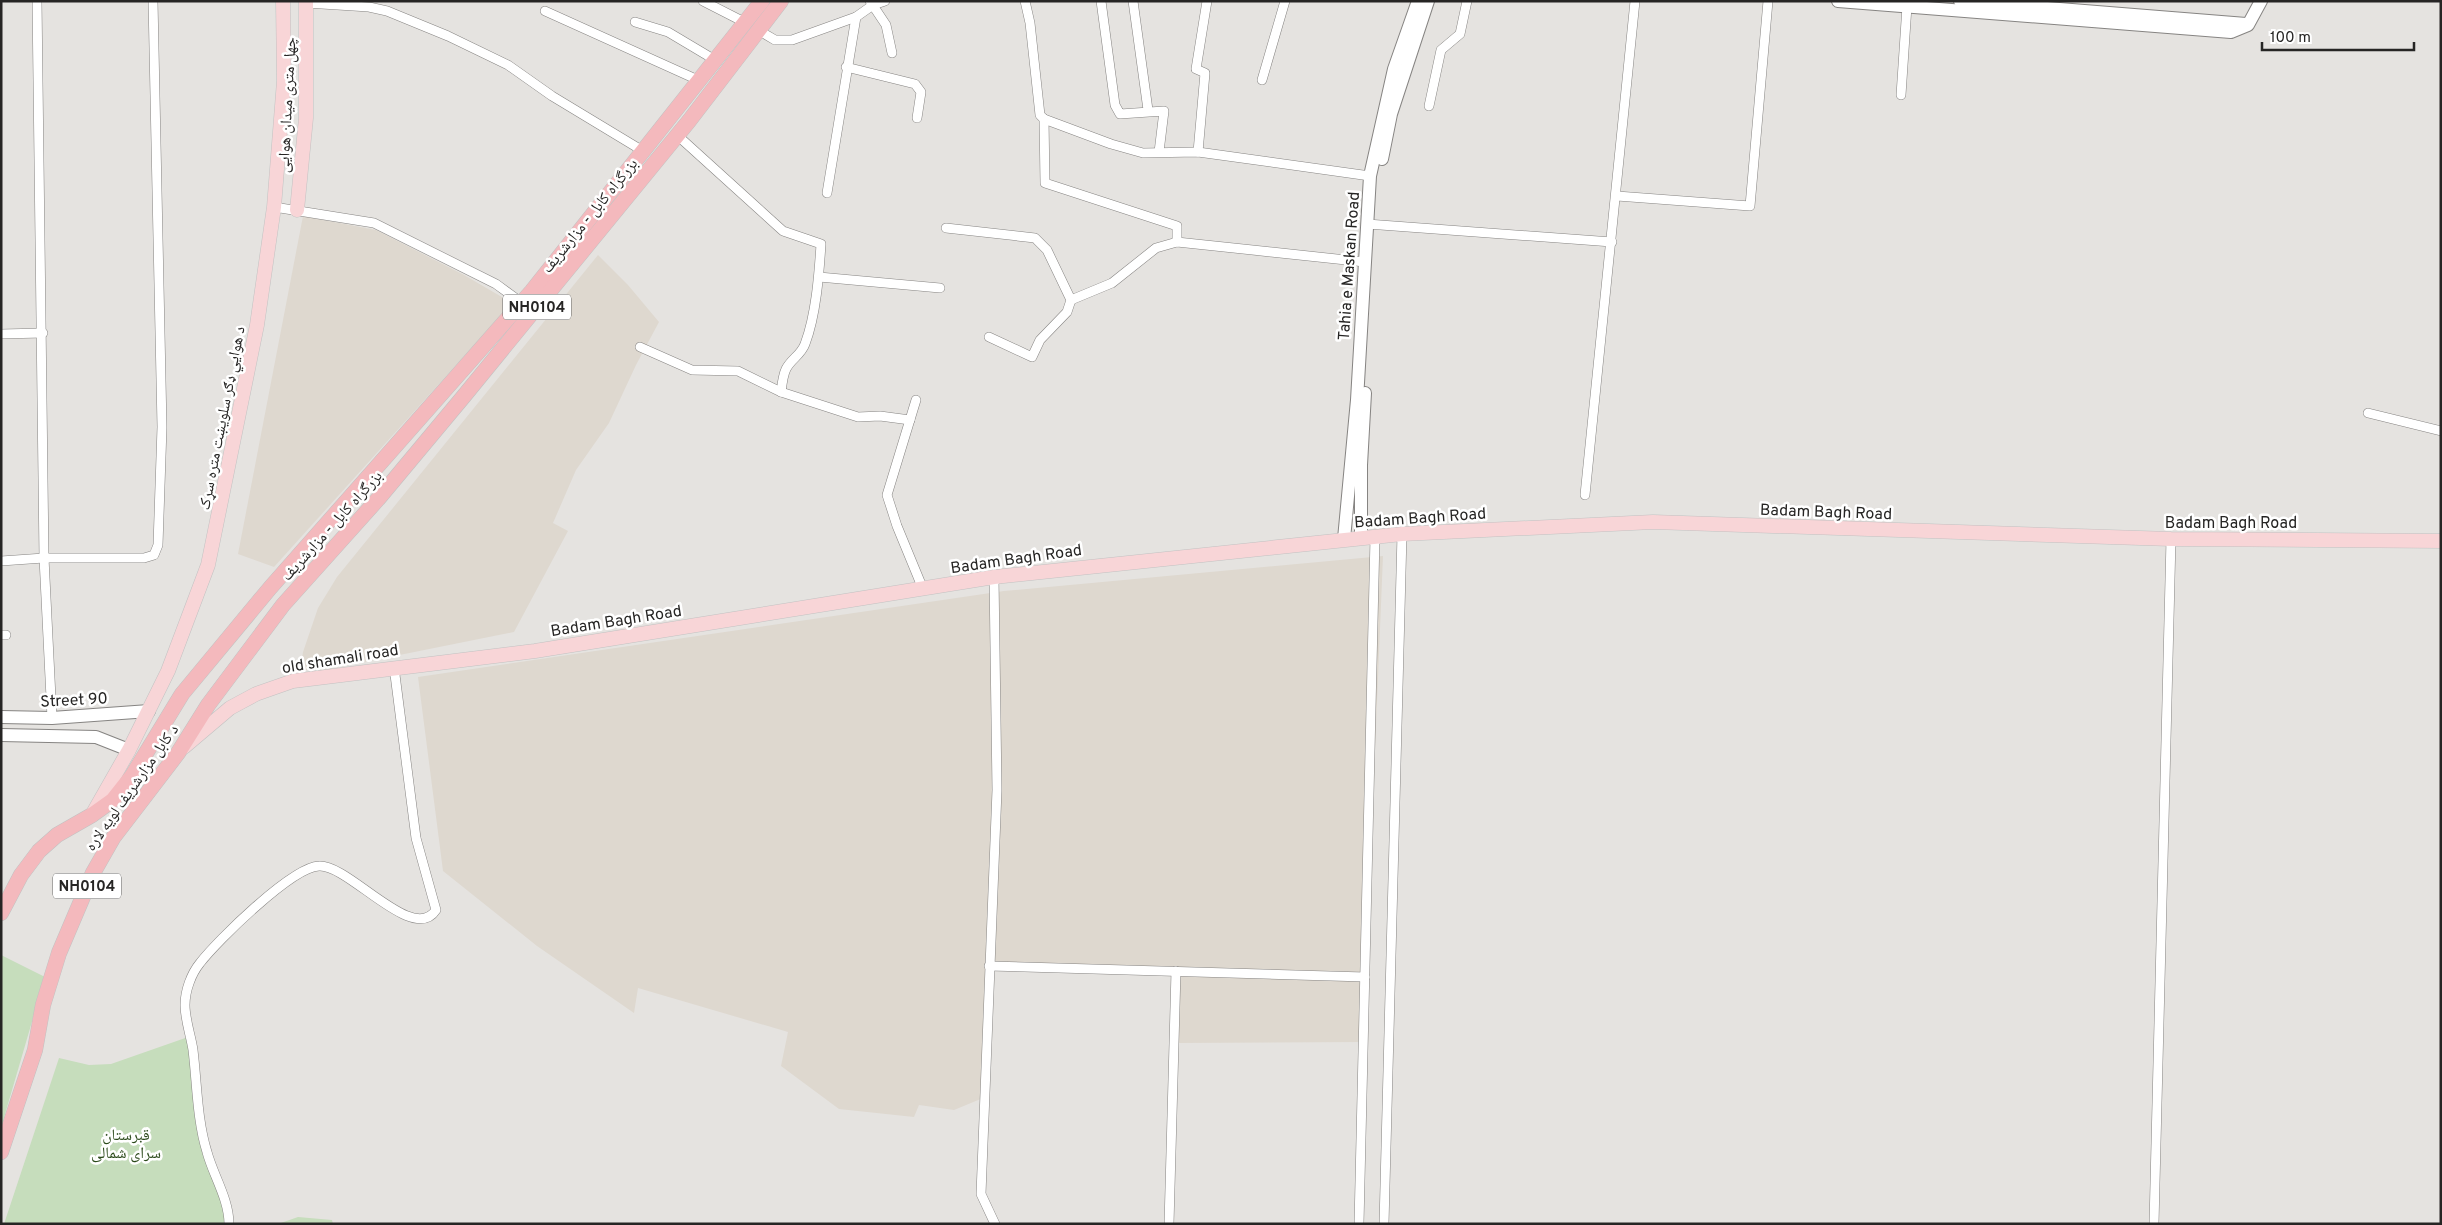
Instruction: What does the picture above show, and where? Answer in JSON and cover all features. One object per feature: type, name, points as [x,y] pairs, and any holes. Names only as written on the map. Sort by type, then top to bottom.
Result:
[{"type":"highway","name":"بزرگراه کابل - مزارشریف","points":[[283,605],[391,485],[677,135],[752,27],[762,1]]},
{"type":"highway","name":"بزرگراه کابل - مزارشریف","points":[[270,588],[522,302],[715,60],[781,1]]},
{"type":"highway","name":"د کابل مزارشریف لویه لاره","points":[[1,913],[21,875],[39,852],[57,834],[92,815],[113,800],[132,776],[182,694],[270,588]]},
{"type":"highway","name":"د کابل مزارشریف لویه لاره","points":[[1,1152],[35,1050],[43,1006],[59,953],[93,873],[113,838],[178,753],[208,706],[283,605]]},
{"type":"main road","name":"د هوايي ډګر سلویښت متره سړک","points":[[92,815],[129,750],[168,671],[208,565],[257,325],[274,207],[284,90],[283,1]]},
{"type":"main road","name":"Tahia e Maskan Road","points":[[1368,538],[1361,465],[1371,224],[1370,176],[1394,69],[1418,1]]},
{"type":"main road","name":"Tahia e Maskan Road","points":[[1344,539],[1357,400],[1365,262],[1378,176],[1391,114],[1428,1]]},
{"type":"main road","points":[[1838,1],[2231,32],[2248,25],[2261,1]]},
{"type":"main road","points":[[1960,1],[2248,25]]},
{"type":"main road","name":"چهل متری میدان هوایی","points":[[297,210],[306,118],[306,2]]},
{"type":"main road","name":"Badam Bagh Road","points":[[410,665],[535,651],[994,577],[1402,534],[1653,522],[2171,539],[2441,541]]},
{"type":"main road","name":"old shamali road","points":[[178,753],[230,708],[256,694],[293,681],[410,665]]},
{"type":"main road","name":"Street 90","points":[[1,717],[52,718],[148,711]]},
{"type":"main road","name":"Street 90","points":[[1,735],[51,734],[96,737],[129,750]]},
{"type":"street","points":[[37,1],[43,333],[44,558],[52,718]]},
{"type":"street","points":[[1,561],[44,558],[144,558],[154,555],[158,545],[162,427],[154,1]]},
{"type":"street","points":[[703,1],[775,40],[792,40],[856,17],[872,3],[885,1]]},
{"type":"street","points":[[1025,1],[1030,23],[1040,115],[1044,119],[1111,144],[1143,153],[1198,152],[1370,176]]},
{"type":"street","points":[[1101,1],[1115,105],[1120,114],[1148,110],[1164,111],[1159,152]]},
{"type":"street","points":[[1133,1],[1148,110]]},
{"type":"street","points":[[1198,152],[1205,73],[1196,70],[1207,1]]},
{"type":"street","points":[[1262,80],[1286,1]]},
{"type":"street","points":[[1429,106],[1441,50],[1460,34],[1467,1]]},
{"type":"street","points":[[1585,495],[1636,1]]},
{"type":"street","points":[[1617,196],[1750,206],[1768,1]]},
{"type":"street","points":[[306,2],[369,6],[387,11],[448,36],[508,65],[552,96],[642,151]]},
{"type":"street","points":[[872,3],[886,25],[892,53]]},
{"type":"street","points":[[1900,96],[1907,6]]},
{"type":"street","points":[[546,11],[698,80]]},
{"type":"street","points":[[827,193],[846,68],[856,17]]},
{"type":"street","points":[[635,22],[668,32],[715,60]]},
{"type":"street","points":[[846,68],[914,84],[921,92],[917,118]]},
{"type":"street","points":[[1044,119],[1045,183],[1176,226],[1177,242]]},
{"type":"street","points":[[677,135],[783,231],[821,244],[819,277],[806,342],[802,352],[792,360],[785,370],[781,392]]},
{"type":"street","points":[[274,207],[374,223],[496,284],[522,302]]},
{"type":"street","points":[[1371,224],[1612,242]]},
{"type":"street","points":[[946,228],[1035,238],[1047,250],[1071,300],[1067,312],[1040,340],[1032,357],[989,336]]},
{"type":"street","points":[[1071,300],[1112,283],[1156,248],[1177,242],[1365,262]]},
{"type":"street","points":[[819,277],[940,288]]},
{"type":"street","points":[[1,334],[43,333]]},
{"type":"street","points":[[640,347],[692,370],[738,371],[781,392],[858,417],[880,416],[910,420]]},
{"type":"street","points":[[916,400],[887,495],[897,526],[923,589]]},
{"type":"street","points":[[2368,413],[2441,431]]},
{"type":"street","points":[[1384,1224],[1402,534]]},
{"type":"street","points":[[1359,1224],[1365,977],[1368,538]]},
{"type":"street","points":[[2154,1224],[2171,539]]},
{"type":"street","points":[[994,577],[997,790],[981,1194],[996,1224]]},
{"type":"street","points":[[230,1224],[223,1196],[203,1137],[185,1006],[192,976],[200,963],[259,904],[289,879],[307,868],[318,865],[329,866],[342,872],[392,909],[411,917],[425,919],[433,915],[436,910],[416,838],[394,667]]},
{"type":"street","points":[[989,966],[1365,977]]},
{"type":"street","points":[[1169,1224],[1176,972]]},
{"type":"shaded area","points":[[303,216],[376,230],[464,275],[512,303],[274,567],[238,554]]},
{"type":"shaded area","points":[[598,255],[628,285],[659,322],[636,365],[609,423],[576,470],[553,523],[568,531],[514,632],[325,670],[300,670],[303,652],[318,608],[337,577]]},
{"type":"shaded area","points":[[1383,556],[1363,1042],[1177,1043],[1177,972],[990,966],[983,1098],[954,1110],[919,1105],[914,1117],[839,1109],[781,1066],[788,1032],[638,988],[634,1013],[537,946],[443,871],[418,677],[1004,591]]},
{"type":"green space","points":[[1,955],[45,977],[1,1128]]},
{"type":"green space","name":"قبرستان سرای شمالی","points":[[191,1036],[209,1150],[231,1224],[4,1224],[59,1058],[89,1065],[111,1064]]},
{"type":"green space","points":[[298,1217],[332,1220],[333,1224],[278,1224]]}]
